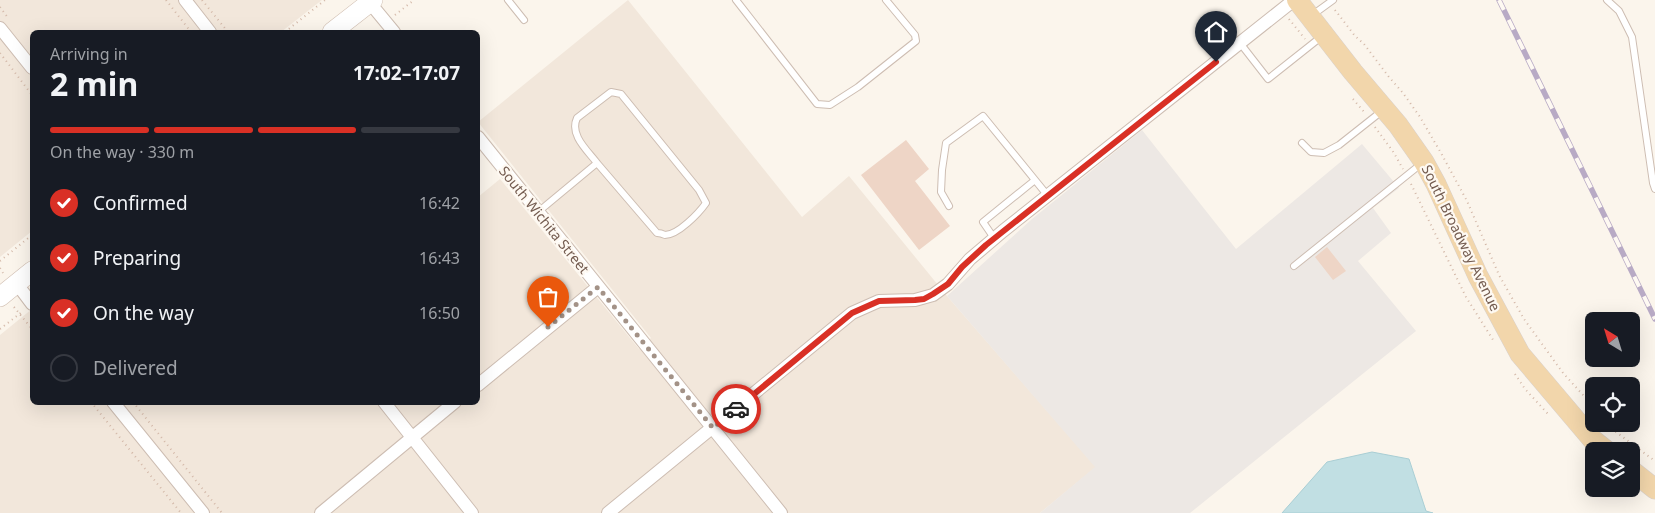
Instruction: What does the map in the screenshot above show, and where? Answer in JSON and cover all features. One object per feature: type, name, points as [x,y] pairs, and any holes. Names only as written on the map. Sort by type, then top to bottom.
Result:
[{"type":"main road","name":"South Broadway Avenue","points":[[1291,3],[1310,16],[1317,40],[1377,114],[1407,137],[1436,184],[1478,276],[1520,354],[1595,442]]},
{"type":"main road","points":[[1640,477],[1655,489]]},
{"type":"street","points":[[185,0],[208,30]]},
{"type":"street","points":[[335,30],[371,1],[393,30]]},
{"type":"street","points":[[608,513],[852,313],[879,301],[924,299],[948,284],[970,259],[994,238],[1291,3]]},
{"type":"street","points":[[0,28],[30,66]]},
{"type":"street","name":"South Wichita Street","points":[[480,140],[780,513]]},
{"type":"street","points":[[30,273],[6,290],[30,303]]},
{"type":"street","points":[[480,383],[598,287]]},
{"type":"street","points":[[115,405],[203,513]]},
{"type":"street","points":[[386,405],[472,513]]},
{"type":"street","points":[[321,513],[452,405]]},
{"type":"lane","points":[[508,0],[524,20]]},
{"type":"lane","points":[[736,0],[817,104],[830,105],[858,87],[916,41],[915,34],[886,0]]},
{"type":"lane","points":[[1310,16],[1332,0]]},
{"type":"lane","points":[[1607,0],[1619,11],[1632,37],[1655,189]]},
{"type":"lane","points":[[1240,43],[1268,79],[1317,40]]},
{"type":"lane","points":[[616,92],[621,94],[699,190],[706,203],[701,210],[676,231],[667,235],[658,233],[598,163],[579,140],[576,134],[575,122],[577,118],[605,95],[616,92]]},
{"type":"lane","points":[[1302,143],[1311,152],[1324,153],[1339,145],[1377,114]]},
{"type":"lane","points":[[949,206],[941,192],[946,143],[983,116],[1048,196]]},
{"type":"lane","points":[[1294,266],[1424,162]]},
{"type":"lane","points":[[538,212],[598,163]]},
{"type":"lane","points":[[994,238],[983,222],[1035,180]]},
{"type":"path","points":[[166,0],[189,30]]},
{"type":"path","points":[[202,0],[226,30]]},
{"type":"path","points":[[288,30],[325,0]]},
{"type":"path","points":[[1291,3],[1317,40]]},
{"type":"path","points":[[0,53],[30,92]]},
{"type":"path","points":[[1354,99],[1377,114],[1394,153],[1423,206],[1466,297],[1498,348]]},
{"type":"path","points":[[0,261],[30,237]]},
{"type":"path","points":[[0,268],[6,290],[30,327]]},
{"type":"path","points":[[0,329],[30,306]]},
{"type":"path","points":[[1514,373],[1525,390],[1552,418]]},
{"type":"path","points":[[93,405],[181,513]]},
{"type":"path","points":[[135,405],[222,513]]},
{"type":"path","points":[[1616,432],[1655,461]]},
{"type":"shaded area","points":[[0,0],[322,0],[284,30],[30,30],[30,233],[0,257]]},
{"type":"shaded area","points":[[628,0],[802,217],[849,176],[947,296],[1096,467],[1040,513],[0,513],[0,335],[30,311],[30,405],[480,405],[480,195],[500,179],[639,349],[651,338],[480,124],[480,120]]},
{"type":"shaded area","points":[[1142,130],[1236,249],[1362,144],[1399,188],[1373,208],[1391,233],[1358,261],[1416,331],[1190,513],[1040,513],[1095,467],[947,296],[1032,219]]},
{"type":"water","points":[[1372,452],[1409,459],[1426,511],[1433,513],[1282,513],[1327,462]]},
{"type":"building","points":[[906,140],[929,169],[915,181],[950,226],[919,250],[861,175]]},
{"type":"building","points":[[1327,247],[1346,271],[1333,280],[1315,257]]},
{"type":"railway","points":[[1499,0],[1655,319]]},
{"type":"way so far","points":[[548,327],[598,287],[713,428],[736,409]]},
{"type":"route","points":[[736,409],[852,313],[879,301],[924,299],[948,284],[978,251],[1216,62]]}]
